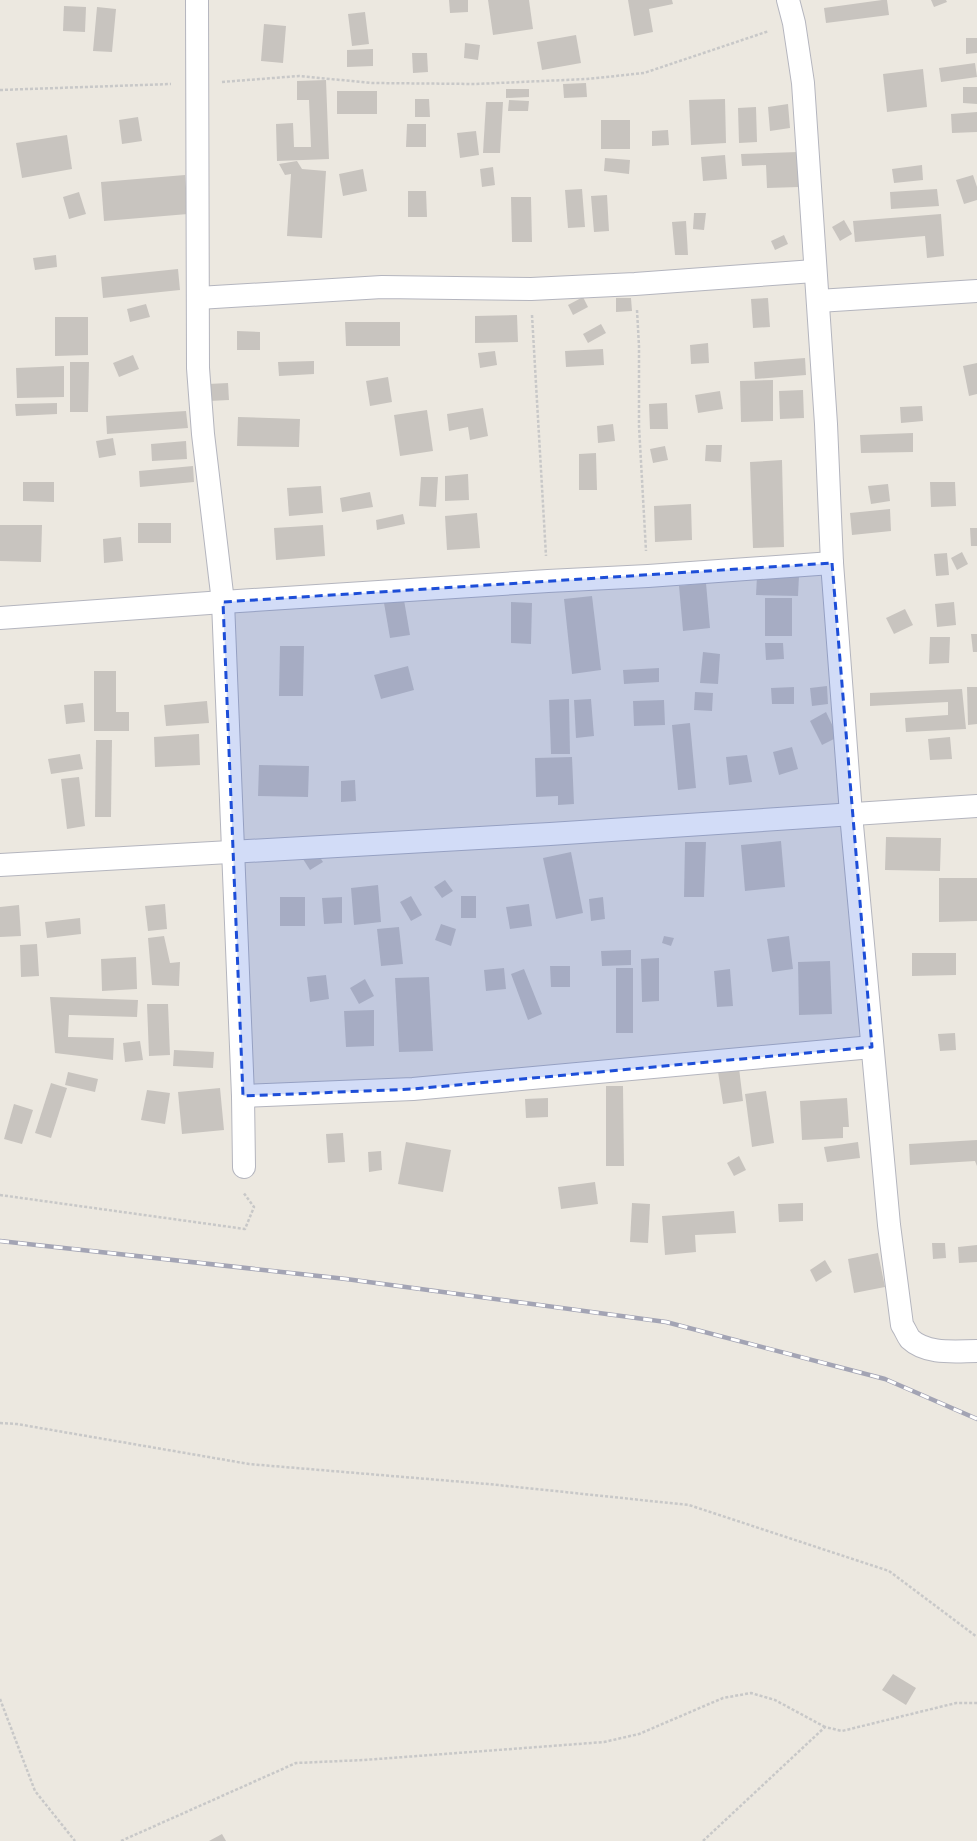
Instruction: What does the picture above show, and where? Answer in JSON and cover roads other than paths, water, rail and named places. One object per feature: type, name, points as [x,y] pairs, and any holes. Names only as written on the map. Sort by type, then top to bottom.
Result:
[{"type":"street","points":[[197,0],[198,84],[196,259],[198,298],[198,368],[203,434],[223,602],[243,1096],[244,1167]]},
{"type":"street","points":[[788,0],[794,23],[803,83],[814,271],[818,301],[832,563],[850,814],[889,1225],[902,1325],[910,1338],[920,1346],[934,1350],[977,1351]]},
{"type":"street","points":[[198,298],[375,288],[531,289],[635,284],[814,271]]},
{"type":"street","points":[[818,301],[977,291]]},
{"type":"street","points":[[0,618],[223,602],[648,576],[832,563]]},
{"type":"street","points":[[0,866],[550,834],[977,806]]},
{"type":"street","points":[[243,1096],[413,1089],[872,1047]]},
{"type":"railway","points":[[0,1241],[346,1279],[666,1322],[885,1379],[977,1419]]}]
